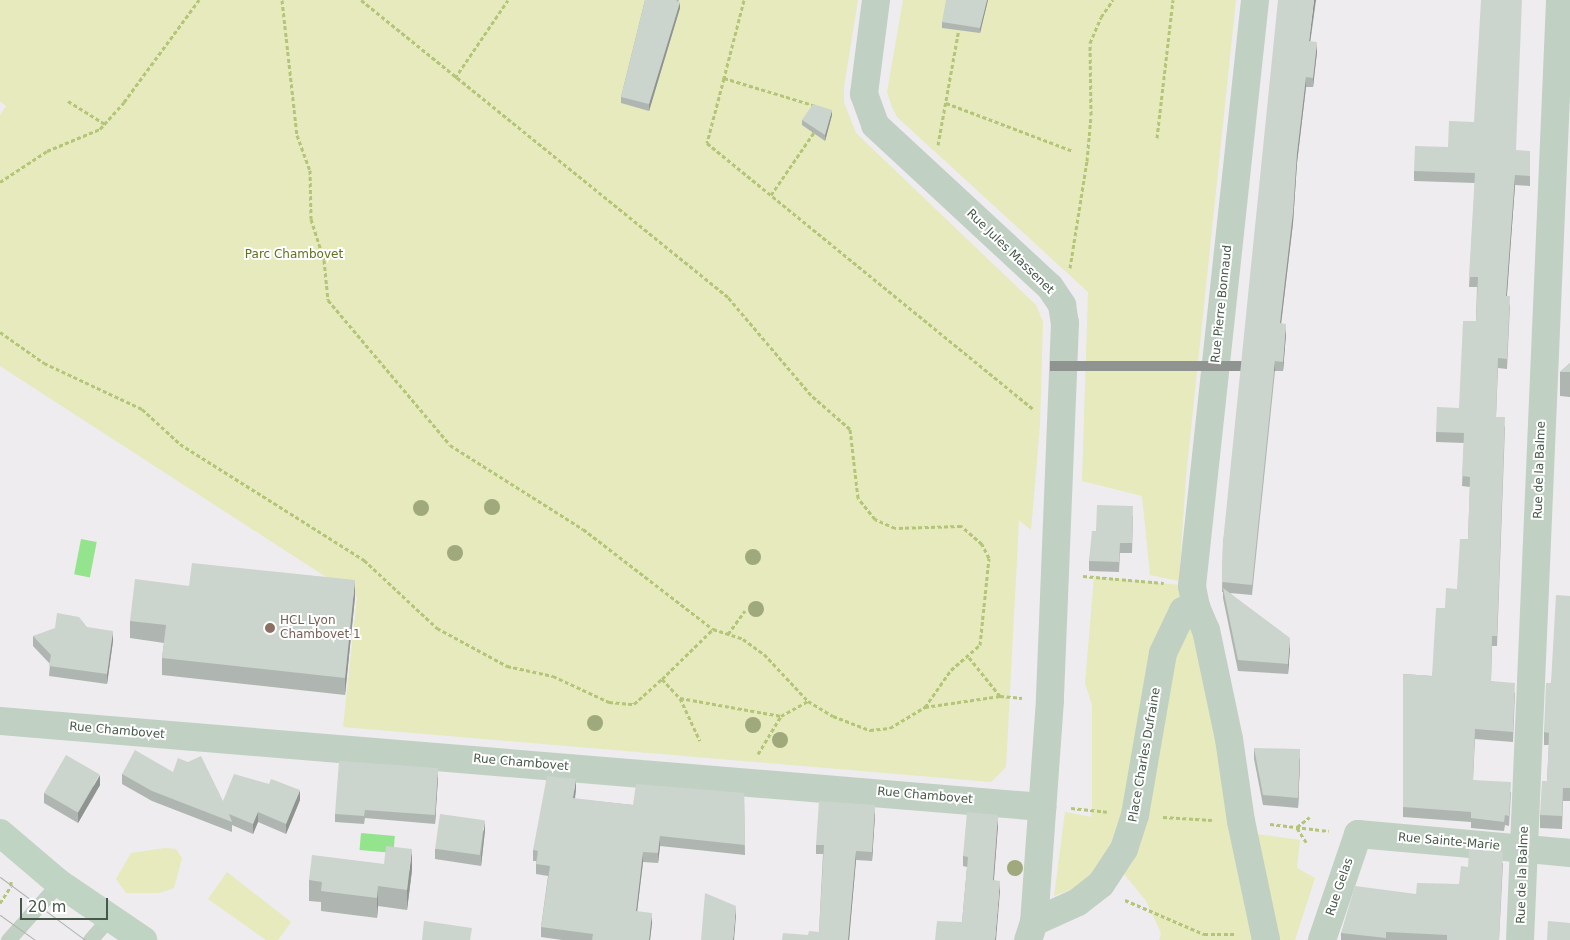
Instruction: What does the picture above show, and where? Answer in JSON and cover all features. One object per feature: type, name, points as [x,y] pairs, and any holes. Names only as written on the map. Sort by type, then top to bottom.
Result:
[{"type":"main road","points":[[0,833],[59,882],[143,940]]},
{"type":"street","name":"Rue Jules Massenet","points":[[876,0],[864,77],[868,110],[885,137],[1050,287],[1062,305],[1065,323],[1057,574]]},
{"type":"street","name":"Rue Pierre Bonnaud","points":[[1194,596],[1255,0]]},
{"type":"street","name":"Rue de la Balme","points":[[1520,940],[1560,0]]},
{"type":"street","name":"Place Charles Dufraine","points":[[1031,931],[1054,807],[1057,574]]},
{"type":"street","name":"Place Charles Dufraine","points":[[1031,931],[1078,902],[1101,884],[1124,849],[1135,816],[1163,652],[1183,611],[1194,596]]},
{"type":"street","points":[[1194,596],[1206,630],[1229,739],[1241,822],[1253,937]]},
{"type":"street","name":"Rue Chambovet","points":[[0,721],[1054,807]]},
{"type":"street","name":"Rue Sainte-Marie","points":[[1358,834],[1570,853]]},
{"type":"street","name":"Rue Gelas","points":[[1322,940],[1358,834]]},
{"type":"lane","points":[[8,940],[59,882]]},
{"type":"lane","points":[[90,940],[110,917]]},
{"type":"path","points":[[0,182],[47,151],[74,142],[104,124],[124,102],[199,0]]},
{"type":"path","points":[[282,0],[297,135],[310,170],[311,219],[324,260],[328,300],[450,445],[583,529],[713,629],[743,639],[764,654],[808,701],[833,716],[870,730],[890,728],[924,707],[951,670],[980,645],[983,634],[984,596],[990,558],[982,544],[961,526],[895,528],[874,518],[858,498],[850,429],[811,394],[728,297],[361,0]]},
{"type":"path","points":[[455,78],[508,0]]},
{"type":"path","points":[[744,0],[707,143],[1040,415]]},
{"type":"path","points":[[1050,287],[1070,270],[1091,115],[1090,43],[1101,17],[1113,0]]},
{"type":"path","points":[[1157,138],[1173,0]]},
{"type":"path","points":[[923,172],[938,149],[961,19]]},
{"type":"path","points":[[724,78],[821,108]]},
{"type":"path","points":[[68,102],[104,124]]},
{"type":"path","points":[[946,103],[1073,151]]},
{"type":"path","points":[[771,195],[819,126]]},
{"type":"path","points":[[0,332],[44,363],[142,408],[180,444],[364,560],[437,628],[465,646],[507,666],[553,676],[609,702],[634,704],[662,680],[713,629]]},
{"type":"path","points":[[1057,574],[1194,596]]},
{"type":"path","points":[[728,634],[745,611]]},
{"type":"path","points":[[968,656],[1000,696]]},
{"type":"path","points":[[662,680],[680,698],[700,741]]},
{"type":"path","points":[[924,707],[1000,696],[1015,697]]},
{"type":"path","points":[[680,698],[780,716]]},
{"type":"path","points":[[752,781],[754,761],[780,716],[808,701]]},
{"type":"path","points":[[1054,807],[1092,811]]},
{"type":"path","points":[[1153,817],[1220,820]]},
{"type":"path","points":[[1306,842],[1296,827],[1310,817]]},
{"type":"path","points":[[0,903],[1,898],[11,886],[9,874]]},
{"type":"path","points":[[1120,898],[1204,934],[1253,937]]},
{"type":"green space","name":"Parc Chambovet","points":[[0,0],[858,0],[844,87],[844,102],[856,133],[1036,305],[1043,322],[1040,425],[1031,530],[1019,520],[1006,767],[991,782],[343,727],[357,597],[0,366],[0,115],[6,106],[0,101]]},
{"type":"green space","points":[[903,0],[1236,0],[1186,477],[1179,581],[1150,575],[1142,496],[1082,481],[1088,292],[897,117],[892,107],[887,92]]},
{"type":"green space","points":[[1094,577],[1192,586],[1243,832],[1300,840],[1297,868],[1315,878],[1295,940],[1159,940],[1161,933],[1146,901],[1125,875],[1103,861],[1085,884],[1054,896],[1065,812],[1091,817],[1092,811],[1092,705],[1085,683]]},
{"type":"green space","points":[[165,848],[176,849],[182,858],[174,888],[159,893],[126,893],[116,879],[131,853]]},
{"type":"green space","points":[[227,872],[291,922],[278,940],[266,940],[208,899]]},
{"type":"shaded area","points":[[81,539],[97,542],[90,577],[74,574]]},
{"type":"shaded area","points":[[361,833],[395,836],[393,853],[360,850]]},
{"type":"building","points":[[645,0],[677,0],[680,2],[649,104],[621,97]]},
{"type":"building","points":[[946,0],[987,0],[980,28],[942,22]]},
{"type":"building","points":[[1278,0],[1314,0],[1309,41],[1317,42],[1313,78],[1306,77],[1280,323],[1286,324],[1283,362],[1275,361],[1252,585],[1222,582],[1223,542]]},
{"type":"building","points":[[1481,0],[1522,0],[1516,150],[1530,151],[1530,176],[1515,175],[1506,296],[1510,296],[1507,359],[1498,358],[1496,417],[1505,417],[1497,636],[1492,636],[1491,681],[1515,683],[1513,732],[1475,729],[1473,780],[1511,782],[1509,816],[1505,815],[1504,822],[1471,818],[1471,812],[1403,807],[1403,674],[1432,676],[1436,608],[1445,608],[1446,588],[1457,589],[1460,539],[1468,539],[1470,477],[1462,476],[1464,433],[1436,432],[1437,407],[1459,408],[1463,321],[1476,321],[1478,277],[1469,277],[1475,173],[1414,171],[1415,146],[1448,147],[1449,121],[1474,122]]},
{"type":"building","points":[[813,104],[832,110],[825,135],[802,120]]},
{"type":"building","points":[[1570,363],[1570,372],[1560,372]]},
{"type":"building","points":[[1097,505],[1133,506],[1132,543],[1120,543],[1119,562],[1089,561],[1092,531],[1096,531]]},
{"type":"building","name":"HCL Lyon Chambovet 1","points":[[192,563],[355,580],[345,678],[162,658],[166,625],[130,621],[135,579],[189,586]]},
{"type":"building","points":[[1223,588],[1290,638],[1288,664],[1238,660]]},
{"type":"building","points":[[1556,595],[1570,596],[1570,788],[1563,788],[1562,816],[1540,815],[1542,781],[1547,781],[1549,733],[1544,732],[1546,683],[1551,683]]},
{"type":"building","points":[[57,613],[79,617],[87,627],[113,631],[107,674],[49,666],[51,655],[33,636],[55,628]]},
{"type":"building","points":[[1254,748],[1300,749],[1298,798],[1263,795]]},
{"type":"building","points":[[135,750],[173,772],[178,758],[188,762],[201,756],[223,801],[234,774],[269,784],[271,779],[300,790],[286,824],[258,812],[253,824],[229,814],[232,822],[152,791],[122,774]]},
{"type":"building","points":[[66,755],[100,774],[78,813],[44,793]]},
{"type":"building","points":[[339,761],[438,768],[435,815],[365,810],[364,816],[335,814]]},
{"type":"building","points":[[547,776],[576,779],[573,798],[633,805],[636,784],[744,793],[745,845],[660,836],[658,853],[643,852],[636,911],[652,913],[649,940],[592,940],[593,934],[541,927],[550,866],[536,864],[538,851],[533,850]]},
{"type":"building","points":[[819,801],[875,805],[872,852],[856,851],[848,940],[782,940],[783,933],[808,935],[809,931],[819,932],[824,845],[816,845]]},
{"type":"building","points":[[967,812],[998,815],[993,880],[1000,881],[995,940],[935,940],[937,921],[962,922],[968,857],[963,856]]},
{"type":"building","points":[[440,814],[485,820],[480,855],[435,849]]},
{"type":"building","points":[[386,846],[412,849],[407,890],[378,886],[377,898],[321,891],[322,882],[309,880],[312,855],[384,864]]},
{"type":"building","points":[[1469,849],[1503,852],[1499,940],[1447,940],[1447,935],[1386,932],[1386,938],[1341,933],[1355,886],[1416,894],[1417,883],[1459,884],[1461,866],[1468,867]]},
{"type":"building","points":[[705,893],[736,906],[733,940],[701,940]]},
{"type":"building","points":[[424,921],[472,928],[470,940],[422,940]]},
{"type":"building","points":[[1548,921],[1570,923],[1570,940],[1547,940]]},
{"type":"tram line","points":[[0,877],[85,940]]},
{"type":"tram line","points":[[0,915],[35,940]]},
{"type":"place","name":"HCL Lyon Chambovet 1","points":[[270,628]]}]
